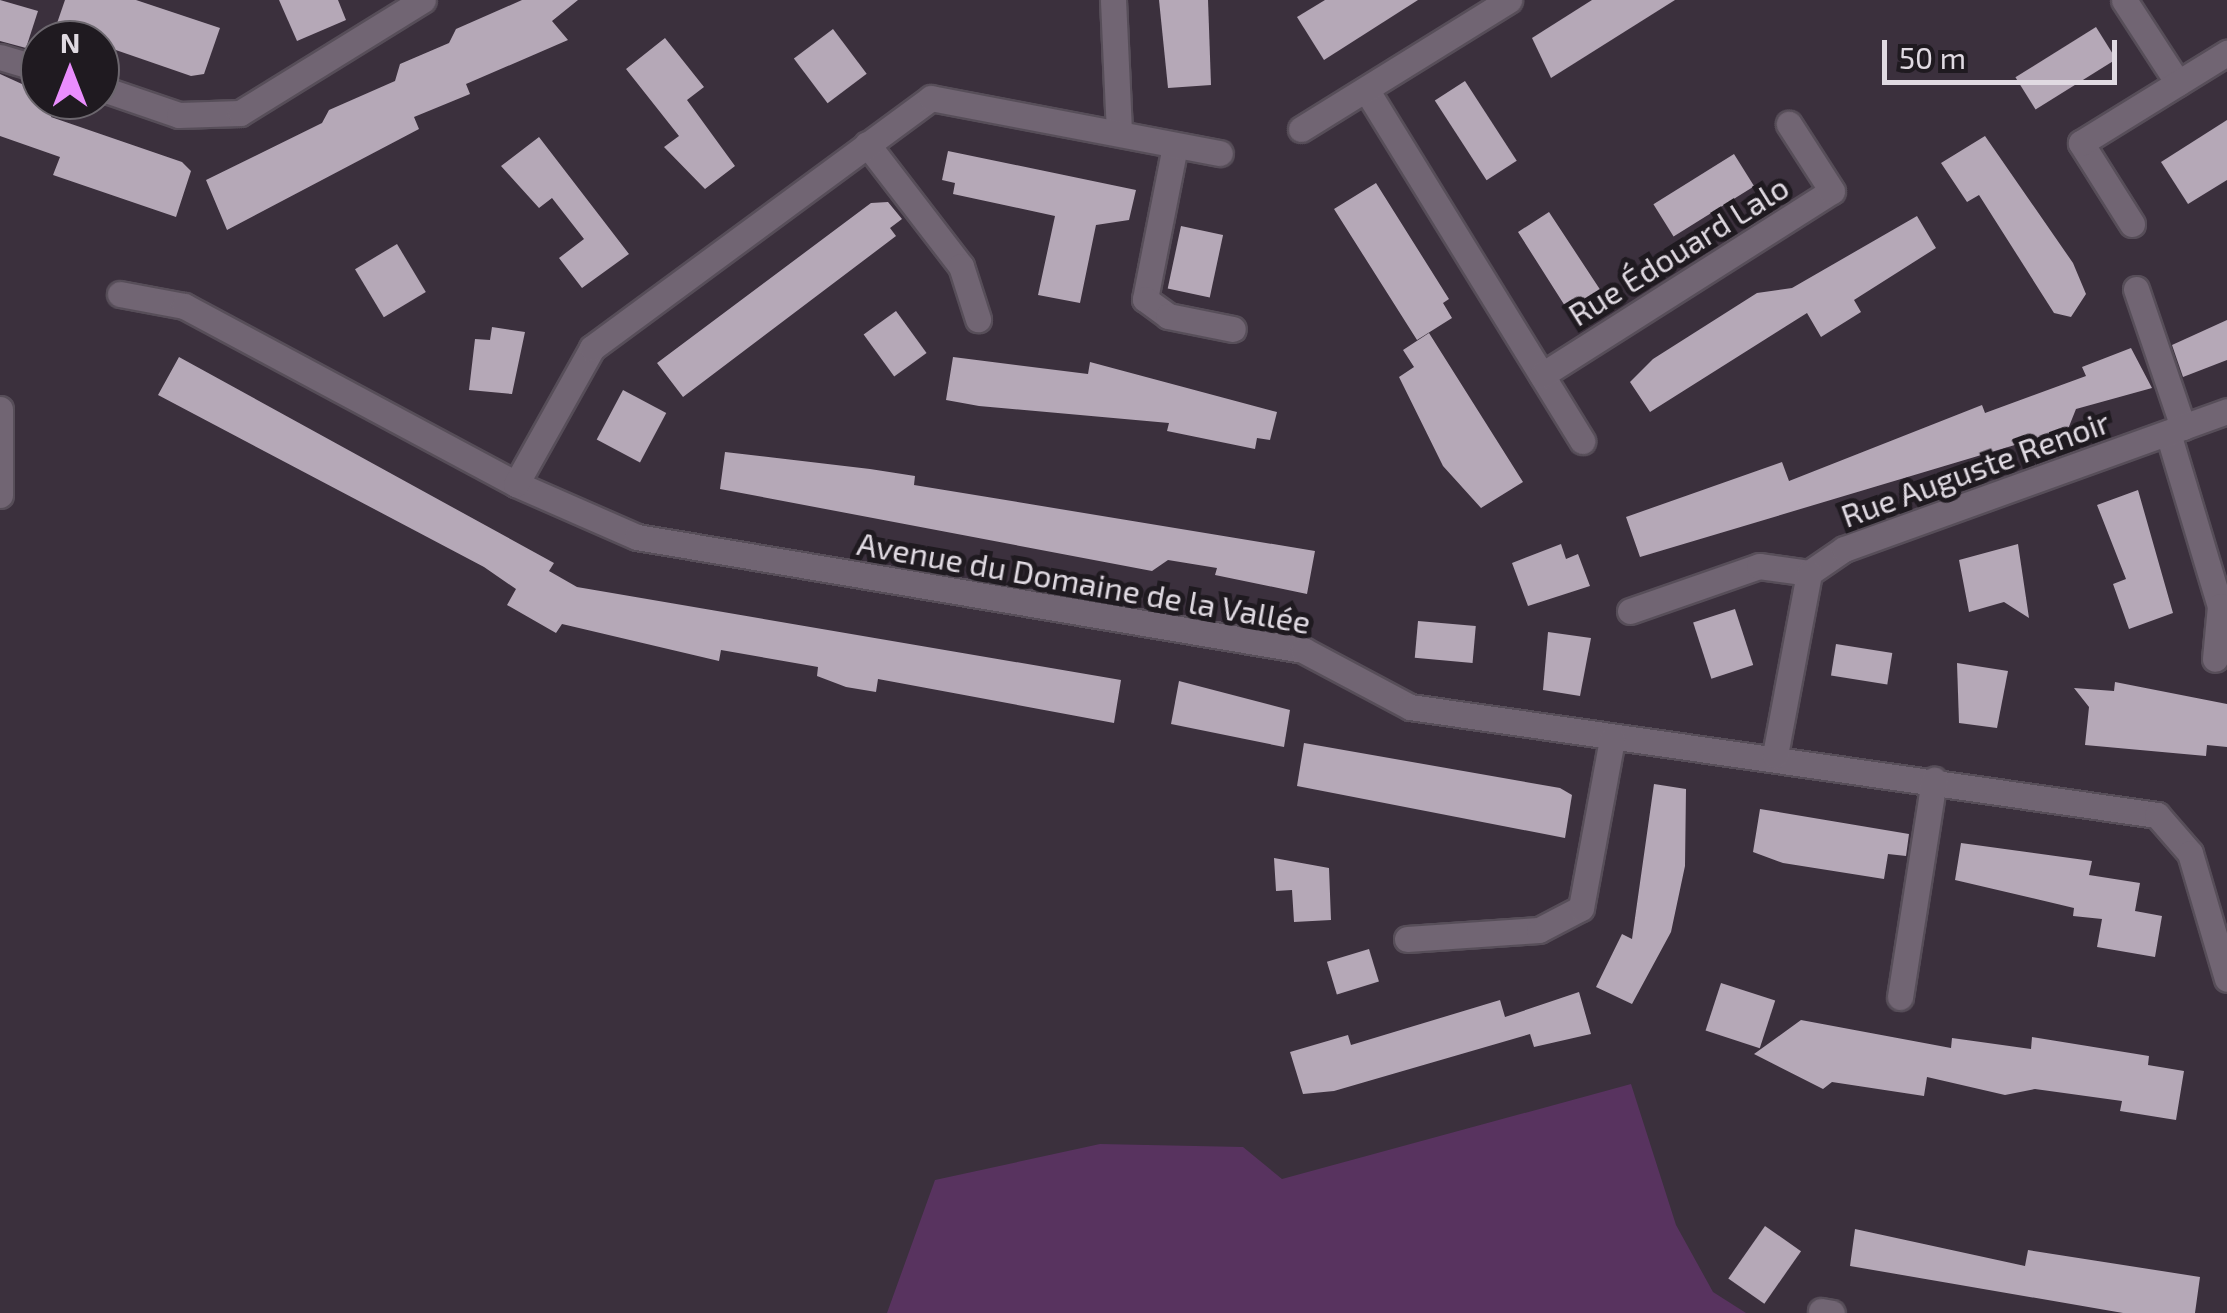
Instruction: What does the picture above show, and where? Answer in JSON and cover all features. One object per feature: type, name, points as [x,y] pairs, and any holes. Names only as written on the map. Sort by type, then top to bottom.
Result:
[{"type":"street","points":[[120,95],[180,115],[240,112],[423,0]]},
{"type":"street","points":[[1113,0],[1119,132]]},
{"type":"street","points":[[1301,129],[1509,0]]},
{"type":"street","points":[[2124,0],[2178,83]]},
{"type":"street","points":[[2132,224],[2082,143],[2227,52]]},
{"type":"street","points":[[1367,91],[1582,441]]},
{"type":"street","points":[[516,484],[592,348],[867,144],[944,96],[1220,153]]},
{"type":"street","name":"Rue Édouard Lalo","points":[[1542,375],[1832,191],[1789,124]]},
{"type":"street","points":[[867,144],[960,266],[978,319]]},
{"type":"street","points":[[1175,146],[1145,299],[1168,316],[1233,329]]},
{"type":"street","points":[[2136,289],[2220,606],[2215,660]]},
{"type":"street","name":"Avenue du Domaine de la Vallée","points":[[120,294],[184,306],[516,484],[651,540],[1303,650],[1388,702],[1612,739],[1775,755],[2166,819],[2190,853],[2226,972]]},
{"type":"street","points":[[0,409],[0,495]]},
{"type":"street","name":"Rue Auguste Renoir","points":[[1809,573],[1844,548],[2227,412]]},
{"type":"street","points":[[1630,611],[1759,566],[1809,573],[1775,755]]},
{"type":"street","points":[[1407,939],[1539,930],[1582,908],[1612,739]]},
{"type":"street","points":[[1900,996],[1934,780]]},
{"type":"shaded area","points":[[1631,1084],[1676,1225],[1713,1292],[1746,1313],[887,1313],[935,1180],[1100,1144],[1243,1147],[1282,1179]]},
{"type":"building","points":[[0,0],[38,11],[35,20],[20,20],[20,46],[0,41]]},
{"type":"building","points":[[65,0],[136,0],[220,28],[204,74],[191,76],[120,51],[120,20],[58,20]]},
{"type":"building","points":[[279,0],[338,0],[346,20],[297,41]]},
{"type":"building","points":[[522,0],[578,0],[552,21],[568,40],[466,84],[470,94],[414,117],[419,129],[227,230],[206,180],[322,123],[329,110],[395,81],[400,64],[449,43],[456,29]]},
{"type":"building","points":[[1159,0],[1208,0],[1211,85],[1168,88]]},
{"type":"building","points":[[1325,0],[1418,0],[1324,60],[1297,17]]},
{"type":"building","points":[[1592,0],[1675,0],[1551,78],[1532,38]]},
{"type":"building","points":[[2096,27],[2116,59],[2036,110],[2015,77]]},
{"type":"building","points":[[833,29],[867,74],[828,103],[794,58]]},
{"type":"building","points":[[665,38],[704,87],[687,100],[735,166],[705,189],[664,147],[679,136],[626,69]]},
{"type":"building","points":[[0,74],[20,83],[20,120],[60,120],[182,162],[191,171],[176,217],[53,175],[60,157],[0,136]]},
{"type":"building","points":[[1465,81],[1517,161],[1487,180],[1435,101]]},
{"type":"building","points":[[2227,120],[2227,180],[2188,204],[2161,162]]},
{"type":"building","points":[[1985,136],[2073,263],[2086,294],[2071,317],[2054,313],[1979,195],[1967,202],[1941,163]]},
{"type":"building","points":[[539,137],[629,254],[582,288],[559,258],[584,239],[552,198],[539,208],[501,166]]},
{"type":"building","points":[[948,151],[1136,190],[1129,220],[1096,225],[1080,303],[1038,295],[1055,216],[953,194],[955,183],[942,180]]},
{"type":"building","points":[[1734,154],[1754,186],[1674,237],[1653,204]]},
{"type":"building","points":[[1376,183],[1449,299],[1443,303],[1452,318],[1417,340],[1334,209]]},
{"type":"building","points":[[888,202],[902,219],[890,228],[896,236],[683,397],[657,363],[871,203]]},
{"type":"building","points":[[1549,212],[1601,291],[1593,296],[1604,312],[1579,328],[1518,232]]},
{"type":"building","points":[[1917,216],[1936,248],[1854,300],[1861,312],[1821,337],[1807,313],[1650,412],[1630,382],[1653,359],[1757,293],[1792,288]]},
{"type":"building","points":[[1181,226],[1223,235],[1210,298],[1168,289]]},
{"type":"building","points":[[397,244],[426,292],[384,317],[355,269]]},
{"type":"building","points":[[896,311],[927,353],[894,377],[864,335]]},
{"type":"building","points":[[2227,320],[2227,360],[2183,377],[2172,345]]},
{"type":"building","points":[[492,327],[525,332],[512,394],[469,390],[475,339],[490,340]]},
{"type":"building","points":[[1429,333],[1523,482],[1481,508],[1443,466],[1399,377],[1414,367],[1403,350]]},
{"type":"building","points":[[2131,348],[2152,388],[2076,409],[2068,429],[1640,557],[1626,517],[1782,462],[1789,481],[1982,405],[1985,413],[2086,376],[2082,367]]},
{"type":"building","points":[[179,357],[554,563],[549,571],[577,587],[1121,680],[1114,723],[878,679],[876,692],[846,687],[817,676],[818,667],[721,650],[719,661],[562,624],[556,633],[507,605],[516,589],[484,567],[158,395]]},
{"type":"building","points":[[953,357],[1088,374],[1090,362],[1277,412],[1270,440],[1257,438],[1255,449],[1167,431],[1169,423],[979,406],[946,400]]},
{"type":"building","points":[[623,390],[666,413],[640,462],[597,439]]},
{"type":"building","points":[[725,452],[915,476],[914,485],[1315,551],[1307,594],[1215,575],[1217,568],[1168,560],[1152,571],[720,489]]},
{"type":"building","points":[[2138,490],[2173,613],[2129,629],[2113,584],[2126,579],[2097,505]]},
{"type":"building","points":[[1561,544],[1566,559],[1578,554],[1590,586],[1528,606],[1512,563]]},
{"type":"building","points":[[2018,544],[2029,618],[2004,602],[1969,612],[1959,560]]},
{"type":"building","points":[[1735,609],[1753,665],[1711,679],[1693,623]]},
{"type":"building","points":[[1418,621],[1476,626],[1473,663],[1415,658]]},
{"type":"building","points":[[1548,632],[1591,638],[1580,696],[1543,690]]},
{"type":"building","points":[[1836,644],[1892,653],[1887,685],[1831,676]]},
{"type":"building","points":[[1957,663],[2008,671],[1997,728],[1959,723]]},
{"type":"building","points":[[1179,681],[1290,710],[1284,747],[1171,724]]},
{"type":"building","points":[[2115,682],[2227,704],[2227,747],[2207,745],[2206,756],[2085,745],[2089,707],[2074,688],[2114,691]]},
{"type":"building","points":[[1304,743],[1560,788],[1572,795],[1565,838],[1297,786]]},
{"type":"building","points":[[1654,784],[1686,789],[1685,866],[1671,932],[1632,1004],[1596,987],[1622,934],[1632,939]]},
{"type":"building","points":[[1760,809],[1909,834],[1906,856],[1888,854],[1884,879],[1783,863],[1753,852]]},
{"type":"building","points":[[1961,843],[2092,861],[2089,875],[2140,883],[2135,911],[2162,916],[2155,957],[2097,947],[2102,919],[2073,916],[2074,908],[1955,880]]},
{"type":"building","points":[[1274,858],[1329,868],[1331,920],[1294,922],[1292,890],[1276,891]]},
{"type":"building","points":[[1369,949],[1379,982],[1337,994],[1327,962]]},
{"type":"building","points":[[1721,983],[1775,1001],[1760,1048],[1706,1031]]},
{"type":"building","points":[[1579,992],[1591,1034],[1534,1047],[1530,1034],[1334,1091],[1303,1094],[1290,1052],[1348,1035],[1351,1045],[1500,1000],[1505,1017]]},
{"type":"building","points":[[1801,1020],[1951,1048],[1952,1038],[2031,1049],[2032,1037],[2149,1056],[2148,1065],[2184,1071],[2176,1120],[2120,1111],[2122,1101],[2035,1089],[2005,1095],[1927,1077],[1924,1096],[1832,1082],[1823,1089],[1754,1054]]},
{"type":"building","points":[[1765,1226],[1801,1251],[1764,1304],[1728,1278]]},
{"type":"building","points":[[1855,1229],[2025,1266],[2028,1250],[2200,1277],[2195,1313],[2123,1313],[1850,1266]]}]
